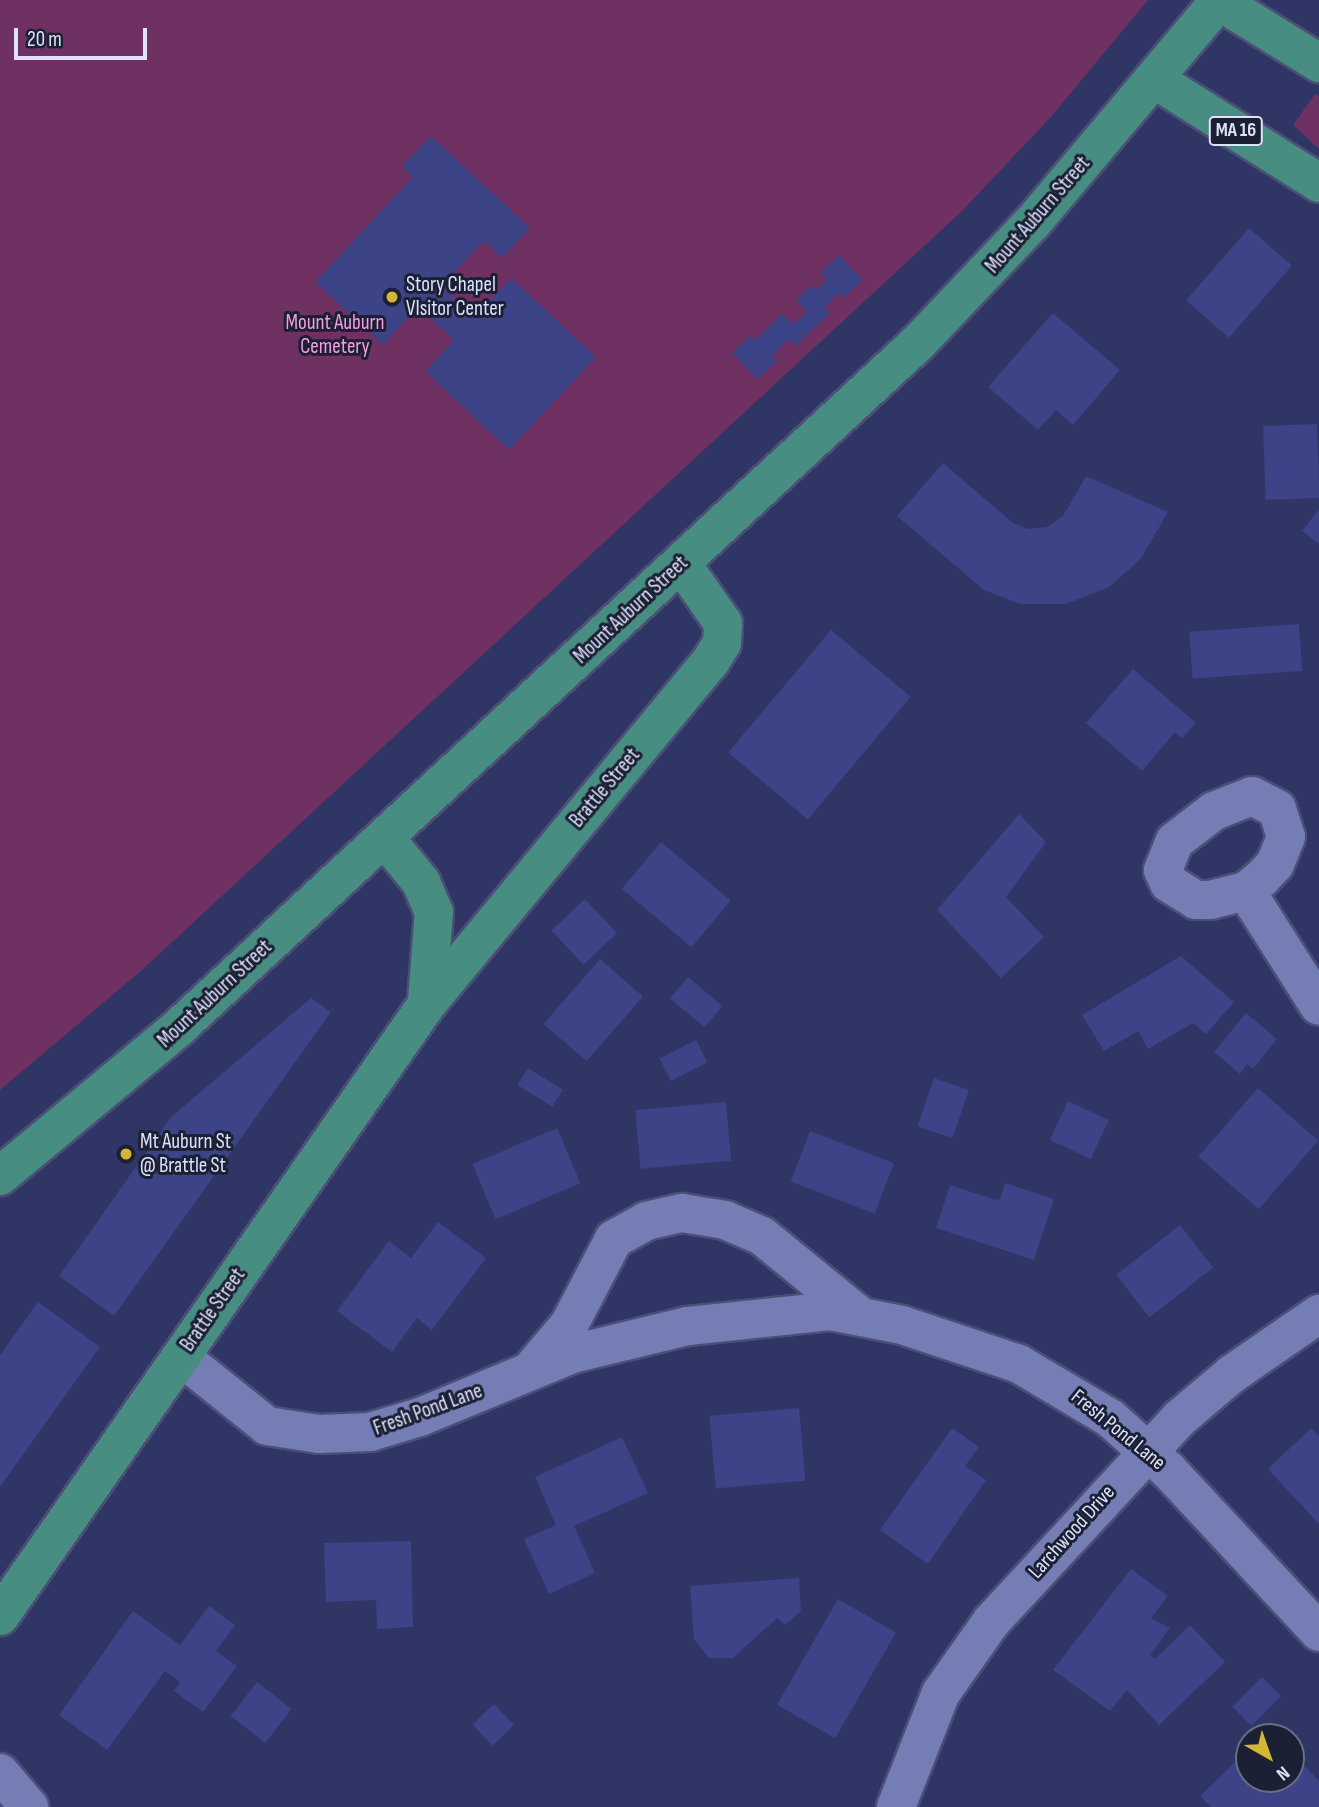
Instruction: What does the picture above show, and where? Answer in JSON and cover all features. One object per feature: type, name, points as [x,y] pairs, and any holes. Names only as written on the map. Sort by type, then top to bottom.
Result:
[{"type":"main road","points":[[1220,1],[1319,63]]},
{"type":"main road","name":"Mount Auburn Street","points":[[0,1176],[119,1081],[385,838],[965,296],[1220,1]]},
{"type":"main road","name":"MA 16","points":[[1154,79],[1319,183]]},
{"type":"main road","name":"Brattle Street","points":[[0,1616],[426,1004],[719,649],[723,624],[681,563]]},
{"type":"main road","name":"Brattle Street","points":[[385,838],[421,882],[434,912],[426,1004]]},
{"type":"street","points":[[1246,891],[1319,1006]]},
{"type":"street","name":"Fresh Pond Lane","points":[[529,1371],[569,1325],[614,1239],[646,1221],[682,1213],[725,1220],[762,1236],[860,1317]]},
{"type":"street","name":"Fresh Pond Lane","points":[[181,1357],[268,1426],[319,1434],[370,1432],[420,1417],[572,1354],[688,1326],[830,1311],[931,1333],[1019,1364],[1075,1394],[1147,1450],[1319,1632]]},
{"type":"street","name":"Larchwood Drive","points":[[896,1807],[921,1737],[964,1657],[1147,1450],[1232,1374],[1319,1314]]},
{"type":"street","points":[[0,1773],[29,1807]]},
{"type":"green space","name":"Mount Auburn Cemetery","points":[[0,0],[1148,0],[1050,118],[962,211],[142,970],[0,1090]]},
{"type":"green space","points":[[1315,94],[1319,96],[1319,149],[1293,125]]},
{"type":"building","name":"Story Chapel VIsitor Center","points":[[431,136],[530,228],[502,258],[484,241],[441,286],[474,317],[511,278],[596,357],[509,450],[425,371],[454,340],[418,307],[383,345],[315,282],[413,177],[402,166]]},
{"type":"building","points":[[1249,228],[1292,265],[1229,338],[1186,300]]},
{"type":"building","points":[[839,255],[863,280],[843,298],[839,293],[824,308],[830,313],[795,346],[789,339],[772,356],[777,361],[757,379],[732,353],[751,335],[755,340],[782,314],[793,324],[807,312],[796,300],[812,285],[816,290],[827,279],[821,272]]},
{"type":"building","points":[[1053,313],[1120,370],[1073,425],[1056,410],[1038,430],[988,387]]},
{"type":"building","points":[[1317,424],[1319,498],[1266,500],[1263,426]]},
{"type":"building","points":[[943,463],[1013,523],[1028,529],[1047,527],[1063,516],[1086,476],[1168,512],[1140,560],[1109,587],[1066,604],[1020,604],[984,590],[897,516]]},
{"type":"building","points":[[1319,509],[1319,544],[1302,531]]},
{"type":"building","points":[[1299,624],[1302,671],[1193,679],[1189,632]]},
{"type":"building","points":[[831,630],[911,697],[808,819],[728,753]]},
{"type":"building","points":[[1133,669],[1196,723],[1182,738],[1175,732],[1142,771],[1086,723]]},
{"type":"building","points":[[1019,814],[1046,842],[1006,897],[1044,937],[1001,978],[937,910]]},
{"type":"building","points":[[661,842],[731,900],[692,947],[622,889]]},
{"type":"building","points":[[585,899],[617,933],[583,965],[551,930]]},
{"type":"building","points":[[1181,956],[1234,1002],[1206,1034],[1193,1023],[1148,1049],[1138,1031],[1104,1051],[1082,1015]]},
{"type":"building","points":[[600,959],[643,996],[587,1061],[544,1024]]},
{"type":"building","points":[[688,977],[722,1006],[704,1027],[670,998]]},
{"type":"building","points":[[311,998],[331,1012],[114,1316],[59,1276],[171,1117]]},
{"type":"building","points":[[1246,1013],[1277,1039],[1253,1069],[1247,1064],[1240,1074],[1214,1052]]},
{"type":"building","points":[[696,1040],[707,1062],[671,1081],[659,1059]]},
{"type":"building","points":[[528,1068],[563,1090],[552,1107],[517,1085]]},
{"type":"building","points":[[934,1078],[969,1090],[952,1138],[917,1126]]},
{"type":"building","points":[[1258,1088],[1318,1140],[1259,1209],[1198,1157]]},
{"type":"building","points":[[1068,1101],[1109,1120],[1091,1159],[1050,1140]]},
{"type":"building","points":[[726,1102],[731,1161],[640,1169],[635,1110]]},
{"type":"building","points":[[557,1128],[580,1183],[496,1219],[472,1164]]},
{"type":"building","points":[[810,1131],[894,1163],[875,1214],[791,1181]]},
{"type":"building","points":[[1005,1183],[1054,1199],[1034,1260],[936,1228],[950,1185],[999,1201]]},
{"type":"building","points":[[438,1222],[486,1258],[432,1330],[417,1318],[392,1352],[337,1311],[389,1241],[411,1258]]},
{"type":"building","points":[[1180,1225],[1213,1268],[1149,1317],[1116,1275]]},
{"type":"building","points":[[38,1302],[100,1347],[0,1487],[0,1355]]},
{"type":"building","points":[[799,1408],[805,1481],[716,1489],[709,1416]]},
{"type":"building","points":[[952,1428],[979,1447],[965,1466],[986,1480],[928,1564],[880,1530]]},
{"type":"building","points":[[1311,1428],[1319,1436],[1319,1524],[1268,1469]]},
{"type":"building","points":[[622,1437],[648,1493],[574,1526],[595,1573],[549,1594],[524,1539],[556,1525],[535,1477]]},
{"type":"building","points":[[411,1541],[413,1627],[377,1629],[376,1600],[326,1602],[324,1543]]},
{"type":"building","points":[[1131,1569],[1168,1596],[1151,1618],[1170,1628],[1150,1655],[1155,1659],[1190,1625],[1225,1662],[1159,1725],[1127,1690],[1110,1711],[1053,1670]]},
{"type":"building","points":[[799,1578],[801,1611],[785,1625],[777,1618],[733,1658],[709,1658],[694,1639],[690,1586]]},
{"type":"building","points":[[838,1599],[896,1632],[835,1738],[777,1705]]},
{"type":"building","points":[[209,1606],[235,1625],[216,1651],[237,1666],[203,1712],[174,1691],[180,1682],[165,1671],[107,1750],[59,1715],[133,1611],[180,1645]]},
{"type":"building","points":[[1262,1677],[1281,1696],[1254,1723],[1249,1723],[1232,1707]]},
{"type":"building","points":[[257,1682],[292,1709],[265,1743],[231,1716]]},
{"type":"building","points":[[494,1704],[514,1725],[493,1746],[472,1725]]},
{"type":"building","points":[[1235,1762],[1235,1793],[1305,1793],[1305,1766],[1319,1781],[1319,1807],[1211,1807],[1200,1796]]},
{"type":"place","name":"Story Chapel VIsitor Center","points":[[392,297]]},
{"type":"place","name":"Mt Auburn St @ Brattle St","points":[[126,1154]]}]
